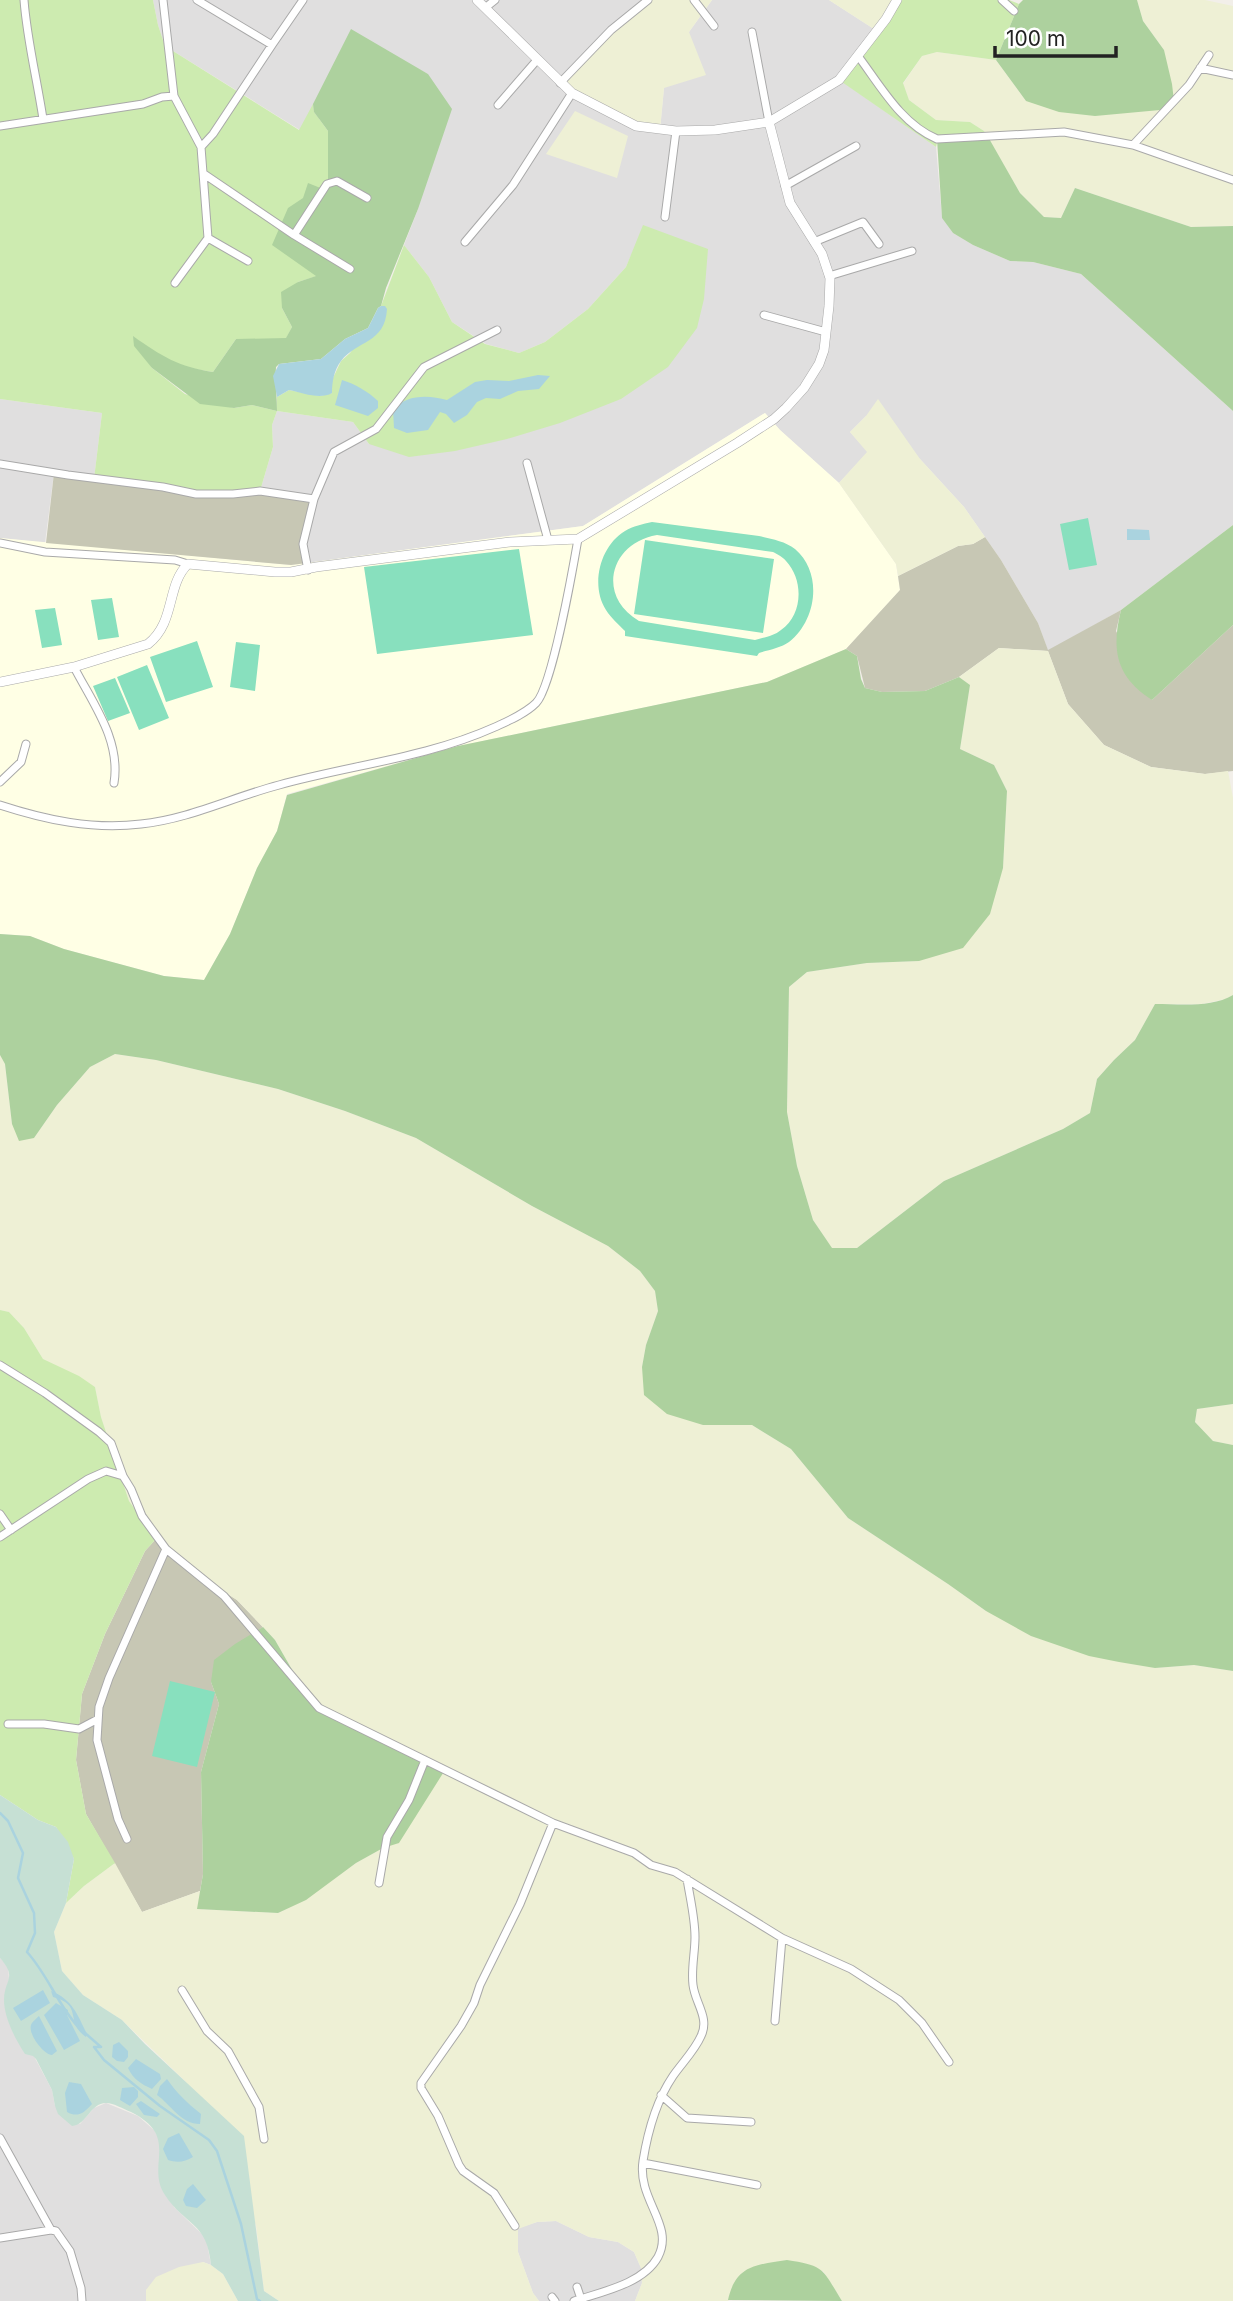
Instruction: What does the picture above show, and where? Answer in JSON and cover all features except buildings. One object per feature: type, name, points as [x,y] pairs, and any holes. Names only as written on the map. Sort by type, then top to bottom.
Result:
[{"type":"street","points":[[24,0],[28,41],[39,87],[43,120]]},
{"type":"street","points":[[163,0],[174,96],[201,147],[208,238],[175,283]]},
{"type":"street","points":[[197,0],[272,45]]},
{"type":"street","points":[[201,147],[213,134],[303,0]]},
{"type":"street","points":[[477,0],[572,93],[636,126],[676,131],[715,130],[769,122],[839,80],[887,19],[897,0]]},
{"type":"street","points":[[485,8],[495,0]]},
{"type":"street","points":[[560,83],[611,30],[648,0]]},
{"type":"street","points":[[694,0],[715,26]]},
{"type":"street","points":[[1002,0],[1014,11]]},
{"type":"street","points":[[0,542],[45,552],[175,560],[188,564],[275,572],[308,570],[476,546],[578,539],[780,414],[813,376],[824,350],[830,306],[829,276],[827,265],[798,218],[785,186],[769,122],[752,32]]},
{"type":"street","points":[[858,55],[898,109],[920,129],[937,139],[1064,132],[1133,145],[1233,180]]},
{"type":"street","points":[[1133,145],[1189,85],[1209,55]]},
{"type":"street","points":[[498,105],[537,60]]},
{"type":"street","points":[[1200,68],[1233,75]]},
{"type":"street","points":[[466,242],[513,185],[572,93]]},
{"type":"street","points":[[0,126],[143,104],[174,96]]},
{"type":"street","points":[[665,217],[676,131]]},
{"type":"street","points":[[785,186],[856,146]]},
{"type":"street","points":[[204,174],[294,235],[351,269]]},
{"type":"street","points":[[294,235],[327,184],[337,181],[367,198]]},
{"type":"street","points":[[814,242],[863,222],[879,244]]},
{"type":"street","points":[[208,238],[248,261]]},
{"type":"street","points":[[829,276],[912,251]]},
{"type":"street","points":[[764,315],[826,332]]},
{"type":"street","points":[[308,570],[303,544],[314,499],[334,452],[376,429],[424,367],[497,330]]},
{"type":"street","points":[[527,463],[548,540]]},
{"type":"street","points":[[0,464],[196,494],[260,491],[314,499]]},
{"type":"street","points":[[0,805],[43,818],[107,826],[161,821],[283,784],[463,740],[513,719],[536,703],[545,685],[578,539]]},
{"type":"street","points":[[0,682],[74,667],[148,644],[156,638],[164,625],[176,584],[188,564]]},
{"type":"street","points":[[74,667],[110,736],[116,772],[114,783]]},
{"type":"street","points":[[0,782],[22,762],[26,744]]},
{"type":"street","points":[[0,1366],[45,1393],[111,1443],[122,1476],[148,1526],[166,1549],[224,1596],[319,1708],[553,1823],[634,1853],[651,1865],[674,1872],[782,1938],[838,1962],[900,2000],[922,2023],[949,2062]]},
{"type":"street","points":[[0,1537],[88,1479],[106,1471],[122,1476]]},
{"type":"street","points":[[0,1514],[11,1530]]},
{"type":"street","points":[[127,1839],[118,1819],[97,1740],[99,1707],[109,1678],[166,1549]]},
{"type":"street","points":[[8,1724],[44,1724],[79,1729],[98,1720]]},
{"type":"street","points":[[379,1882],[387,1837],[410,1800],[425,1760]]},
{"type":"street","points":[[515,2226],[494,2193],[463,2171],[459,2165],[438,2116],[421,2088],[421,2083],[474,2003],[520,1905],[553,1823]]},
{"type":"street","points":[[577,2287],[578,2300],[631,2280],[649,2269],[661,2251],[663,2232],[646,2194],[642,2180],[643,2163],[661,2095],[701,2037],[704,2019],[693,1986],[695,1938],[687,1879]]},
{"type":"street","points":[[775,2021],[782,1938]]},
{"type":"street","points":[[182,1990],[207,2031],[228,2051],[259,2107],[264,2139]]},
{"type":"street","points":[[661,2095],[687,2118],[751,2122]]},
{"type":"street","points":[[0,2138],[51,2230]]},
{"type":"street","points":[[643,2163],[757,2185]]},
{"type":"street","points":[[0,2238],[56,2231],[70,2252],[81,2288],[82,2301]]},
{"type":"shaded area","points":[[153,0],[649,0],[660,130],[664,88],[689,32],[712,0],[829,0],[877,31],[840,80],[936,147],[942,217],[953,233],[1010,261],[1033,262],[1081,274],[1233,411],[1233,525],[1121,610],[1048,651],[1038,623],[1001,560],[964,507],[920,459],[866,416],[850,432],[868,452],[839,483],[765,413],[583,526],[307,563],[260,491],[273,447],[272,425],[277,411],[353,422],[369,444],[621,399],[644,226],[626,267],[588,309],[545,342],[519,353],[486,344],[452,322],[429,277],[404,245],[418,209],[428,74],[411,65],[300,130],[165,46]]},
{"type":"shaded area","points":[[649,0],[712,0],[689,32],[706,75],[664,88],[660,130],[636,126],[560,83]]},
{"type":"shaded area","points":[[829,0],[897,0],[877,31]]},
{"type":"shaded area","points":[[1137,0],[1205,0],[1233,6],[1233,226],[1191,227],[1075,188],[1061,218],[1044,217],[1020,193],[984,131],[970,122],[936,120],[909,100],[903,84],[922,56],[937,52],[996,60],[1026,101],[1164,50],[1143,21]]},
{"type":"shaded area","points":[[575,111],[628,136],[617,178],[546,154]]},
{"type":"shaded area","points":[[0,399],[102,413],[94,479],[54,473],[45,543],[0,538]]},
{"type":"shaded area","points":[[878,399],[920,459],[964,507],[985,537],[973,544],[958,546],[898,576],[896,564],[839,483],[867,452],[850,432]]},
{"type":"shaded area","points":[[765,413],[839,483],[896,564],[900,590],[846,649],[767,682],[458,746],[287,794],[277,831],[257,868],[230,934],[204,980],[164,976],[64,949],[30,936],[0,934],[0,538],[291,565],[583,526]]},
{"type":"shaded area","points":[[54,473],[260,491],[312,501],[306,530],[307,563],[291,565],[46,543]]},
{"type":"shaded area","points":[[985,537],[1038,623],[1048,650],[1121,610],[1116,631],[1152,700],[1233,625],[1233,771],[1205,774],[1151,767],[1104,745],[1068,704],[1048,651],[999,648],[959,677],[925,691],[882,692],[865,688],[857,656],[846,649],[900,590],[898,576],[958,546],[973,544]]},
{"type":"shaded area","points":[[999,648],[1048,651],[1068,704],[1104,745],[1151,767],[1205,774],[1228,771],[1233,798],[1233,995],[1202,1004],[1155,1004],[1135,1040],[1097,1079],[1090,1113],[1063,1129],[944,1181],[857,1248],[832,1249],[813,1220],[797,1166],[787,1112],[789,987],[807,972],[867,963],[919,961],[1003,868],[1007,791],[994,765],[960,749],[970,685],[959,677]]},
{"type":"shaded area","points":[[115,1054],[156,1060],[278,1089],[416,1138],[532,1206],[608,1246],[640,1271],[655,1291],[658,1311],[646,1345],[642,1367],[703,1425],[752,1425],[791,1449],[848,1518],[986,1611],[1155,1668],[1194,1665],[1233,1671],[1233,2301],[842,2301],[823,2271],[729,2301],[635,2301],[642,2283],[641,2268],[634,2252],[618,2242],[589,2237],[556,2221],[537,2222],[518,2229],[518,2252],[533,2293],[539,2301],[279,2301],[264,2291],[256,2225],[185,2081],[122,2020],[83,1995],[62,1971],[54,1932],[66,1903],[115,1863],[142,1912],[200,1891],[198,1909],[278,1913],[306,1899],[356,1863],[383,1848],[347,1726],[318,1707],[302,1687],[275,1640],[237,1600],[199,1576],[144,1523],[129,1501],[101,1417],[95,1387],[43,1359],[24,1328],[9,1312],[0,1310],[0,1055],[5,1064],[12,1124],[34,1138],[57,1105],[90,1067]]},
{"type":"shaded area","points":[[1233,1404],[1233,1445],[1213,1441],[1195,1422],[1197,1409]]},
{"type":"shaded area","points":[[156,1539],[199,1576],[237,1600],[263,1627],[211,1682],[219,1704],[201,1772],[203,1874],[200,1891],[142,1912],[86,1814],[76,1760],[82,1694],[105,1634],[145,1551]]},
{"type":"shaded area","points":[[0,1795],[38,1820],[56,1827],[68,1842],[74,1859],[66,1903],[54,1932],[62,1971],[83,1995],[122,2020],[244,2136],[264,2291],[279,2301],[238,2301],[223,2274],[211,2265],[209,2251],[200,2232],[173,2205],[160,2184],[158,2141],[155,2131],[146,2122],[131,2112],[106,2103],[96,2106],[81,2122],[72,2126],[58,2114],[52,2090],[36,2059],[25,2054],[18,2042],[6,2014],[4,2000],[9,1975],[0,1958]]},
{"type":"shaded area","points":[[0,1958],[8,1966],[9,1979],[4,2000],[52,2090],[55,2106],[80,2124],[94,2108],[106,2103],[138,2116],[158,2137],[174,2207],[206,2238],[211,2265],[203,2262],[146,2290],[146,2301],[0,2301]]},
{"type":"shaded area","points":[[556,2221],[589,2237],[618,2242],[634,2252],[641,2268],[642,2283],[635,2301],[539,2301],[533,2293],[518,2252],[518,2228],[537,2222]]},
{"type":"shaded area","points":[[203,2262],[223,2274],[238,2301],[146,2301],[146,2290],[156,2277],[179,2267]]},
{"type":"green space","points":[[0,0],[153,0],[165,46],[299,130],[313,104],[314,112],[328,131],[328,192],[317,276],[298,282],[282,308],[292,327],[286,339],[236,339],[213,372],[188,368],[162,357],[133,337],[152,368],[185,394],[234,408],[252,405],[277,411],[272,425],[273,447],[260,491],[196,494],[94,479],[102,413],[0,399]]},
{"type":"green space","points":[[897,0],[1009,0],[1019,4],[996,60],[937,52],[922,56],[903,83],[909,100],[936,120],[970,122],[987,135],[938,139],[936,147],[839,80]]},
{"type":"green space","points":[[1023,0],[1137,0],[1143,21],[1164,50],[1174,101],[1160,110],[1095,116],[1059,112],[1026,101],[996,60]]},
{"type":"green space","points":[[351,29],[428,74],[452,109],[381,306],[368,328],[345,339],[321,359],[279,364],[276,367],[277,411],[252,405],[234,408],[200,404],[152,368],[134,346],[133,336],[171,360],[213,372],[236,339],[286,338],[292,327],[282,308],[281,292],[316,276],[272,245],[288,208],[303,198],[308,183],[328,191],[328,131],[314,112],[313,104]]},
{"type":"green space","points":[[987,135],[1020,193],[1044,217],[1061,218],[1075,188],[1191,227],[1233,226],[1233,411],[1081,274],[1033,262],[1010,261],[953,233],[942,218],[937,139]]},
{"type":"green space","points":[[643,225],[708,249],[704,299],[697,328],[668,367],[621,399],[560,423],[455,451],[409,457],[369,444],[353,422],[277,411],[277,397],[289,390],[320,396],[332,393],[332,380],[341,361],[385,306],[381,306],[404,245],[429,277],[452,322],[485,344],[519,353],[545,342],[588,309],[626,267]]},
{"type":"green space","points":[[1088,518],[1097,565],[1069,570],[1060,524]]},
{"type":"green space","points":[[652,522],[759,536],[791,546],[804,559],[813,583],[811,609],[806,622],[789,642],[757,656],[625,636],[625,631],[608,613],[601,600],[598,578],[600,567],[609,546],[616,538],[628,529]],"holes":[[[657,535],[773,552],[785,560],[796,578],[797,607],[794,616],[781,630],[755,640],[639,621],[617,598],[613,585],[619,559],[628,548]]]},
{"type":"green space","points":[[1233,525],[1233,625],[1152,700],[1131,682],[1119,661],[1117,638],[1121,610]]},
{"type":"green space","points":[[645,540],[774,559],[763,633],[634,614]]},
{"type":"green space","points":[[519,549],[533,635],[377,654],[364,567]]},
{"type":"green space","points":[[112,598],[119,637],[98,640],[91,600]]},
{"type":"green space","points":[[55,608],[62,645],[42,648],[35,610]]},
{"type":"green space","points":[[197,641],[213,687],[166,702],[150,657]]},
{"type":"green space","points":[[236,642],[260,645],[255,691],[230,687]]},
{"type":"green space","points":[[846,649],[857,656],[865,688],[882,692],[925,691],[959,677],[970,685],[960,749],[994,765],[1007,791],[1003,868],[990,914],[963,948],[919,961],[867,963],[807,972],[789,987],[787,1112],[797,1166],[813,1220],[832,1248],[857,1248],[944,1181],[1063,1129],[1090,1113],[1097,1079],[1135,1040],[1155,1004],[1205,1004],[1233,995],[1233,1404],[1197,1409],[1195,1422],[1213,1441],[1233,1445],[1233,1671],[1194,1665],[1155,1668],[1119,1662],[1089,1656],[1031,1636],[986,1611],[848,1518],[791,1449],[752,1425],[703,1425],[667,1414],[644,1395],[642,1367],[646,1345],[658,1311],[655,1291],[640,1271],[608,1246],[532,1206],[416,1138],[278,1089],[156,1060],[115,1054],[90,1067],[57,1105],[34,1138],[19,1141],[12,1124],[5,1064],[0,1055],[0,934],[30,936],[64,949],[164,976],[204,980],[230,934],[257,868],[277,831],[287,795],[458,746],[767,682]]},
{"type":"green space","points":[[147,665],[169,718],[139,730],[117,677]]},
{"type":"green space","points":[[115,678],[130,713],[108,721],[93,686]]},
{"type":"green space","points":[[0,1310],[9,1312],[24,1328],[43,1359],[95,1387],[101,1417],[129,1501],[156,1539],[145,1551],[105,1634],[82,1694],[76,1760],[86,1814],[115,1863],[66,1903],[74,1859],[56,1827],[38,1820],[0,1795]]},
{"type":"green space","points":[[263,1627],[275,1640],[302,1687],[318,1707],[347,1726],[445,1770],[399,1843],[383,1848],[356,1863],[306,1900],[278,1913],[197,1909],[203,1874],[201,1772],[219,1704],[211,1682],[214,1660]]},
{"type":"green space","points":[[170,1681],[215,1692],[197,1767],[152,1756]]},
{"type":"green space","points":[[787,2260],[809,2264],[822,2271],[842,2301],[728,2300],[736,2279],[749,2268]]},
{"type":"water","points":[[381,306],[387,309],[381,329],[341,361],[334,376],[332,393],[317,396],[289,390],[277,397],[273,376],[279,364],[321,359],[345,339],[368,328]]},
{"type":"water","points":[[538,375],[550,376],[539,389],[518,391],[500,399],[486,398],[477,402],[467,415],[454,423],[446,414],[440,412],[428,430],[407,433],[394,428],[393,410],[411,398],[433,397],[447,400],[475,382],[509,381]]},
{"type":"water","points":[[342,380],[370,394],[378,401],[378,408],[368,416],[335,405]]},
{"type":"water","points":[[1127,529],[1149,530],[1150,540],[1127,540]]},
{"type":"water","points":[[43,1990],[50,2003],[21,2021],[13,2008]]},
{"type":"water","points":[[51,1991],[74,2008],[86,2037],[76,2026],[68,2005],[53,1997]]},
{"type":"water","points":[[56,2003],[68,2010],[67,2015],[80,2041],[64,2050],[44,2015]]},
{"type":"water","points":[[39,2016],[57,2051],[52,2055],[41,2047],[32,2033],[31,2025]]},
{"type":"water","points":[[119,2042],[128,2051],[124,2062],[112,2057],[113,2045]]},
{"type":"water","points":[[136,2059],[160,2074],[161,2079],[152,2089],[138,2081],[130,2072],[128,2068]]},
{"type":"water","points":[[167,2079],[201,2114],[200,2124],[187,2121],[157,2095],[160,2086]]},
{"type":"water","points":[[69,2082],[81,2084],[92,2104],[81,2114],[67,2112],[65,2093]]},
{"type":"water","points":[[134,2087],[138,2091],[138,2097],[130,2106],[120,2100],[122,2088]]},
{"type":"water","points":[[141,2101],[160,2114],[157,2117],[144,2115],[136,2104]]},
{"type":"water","points":[[179,2133],[193,2157],[175,2162],[168,2160],[163,2149],[168,2138]]},
{"type":"water","points":[[193,2184],[206,2200],[197,2208],[186,2206],[183,2200],[187,2189]]},
{"type":"waterway","points":[[0,1813],[8,1821],[23,1853],[18,1878],[34,1913],[35,1933],[27,1952],[80,2029]]},
{"type":"waterway","points":[[85,2033],[101,2047],[94,2047],[104,2060],[160,2106],[209,2140],[217,2151],[241,2224],[257,2299],[260,2301]]}]
